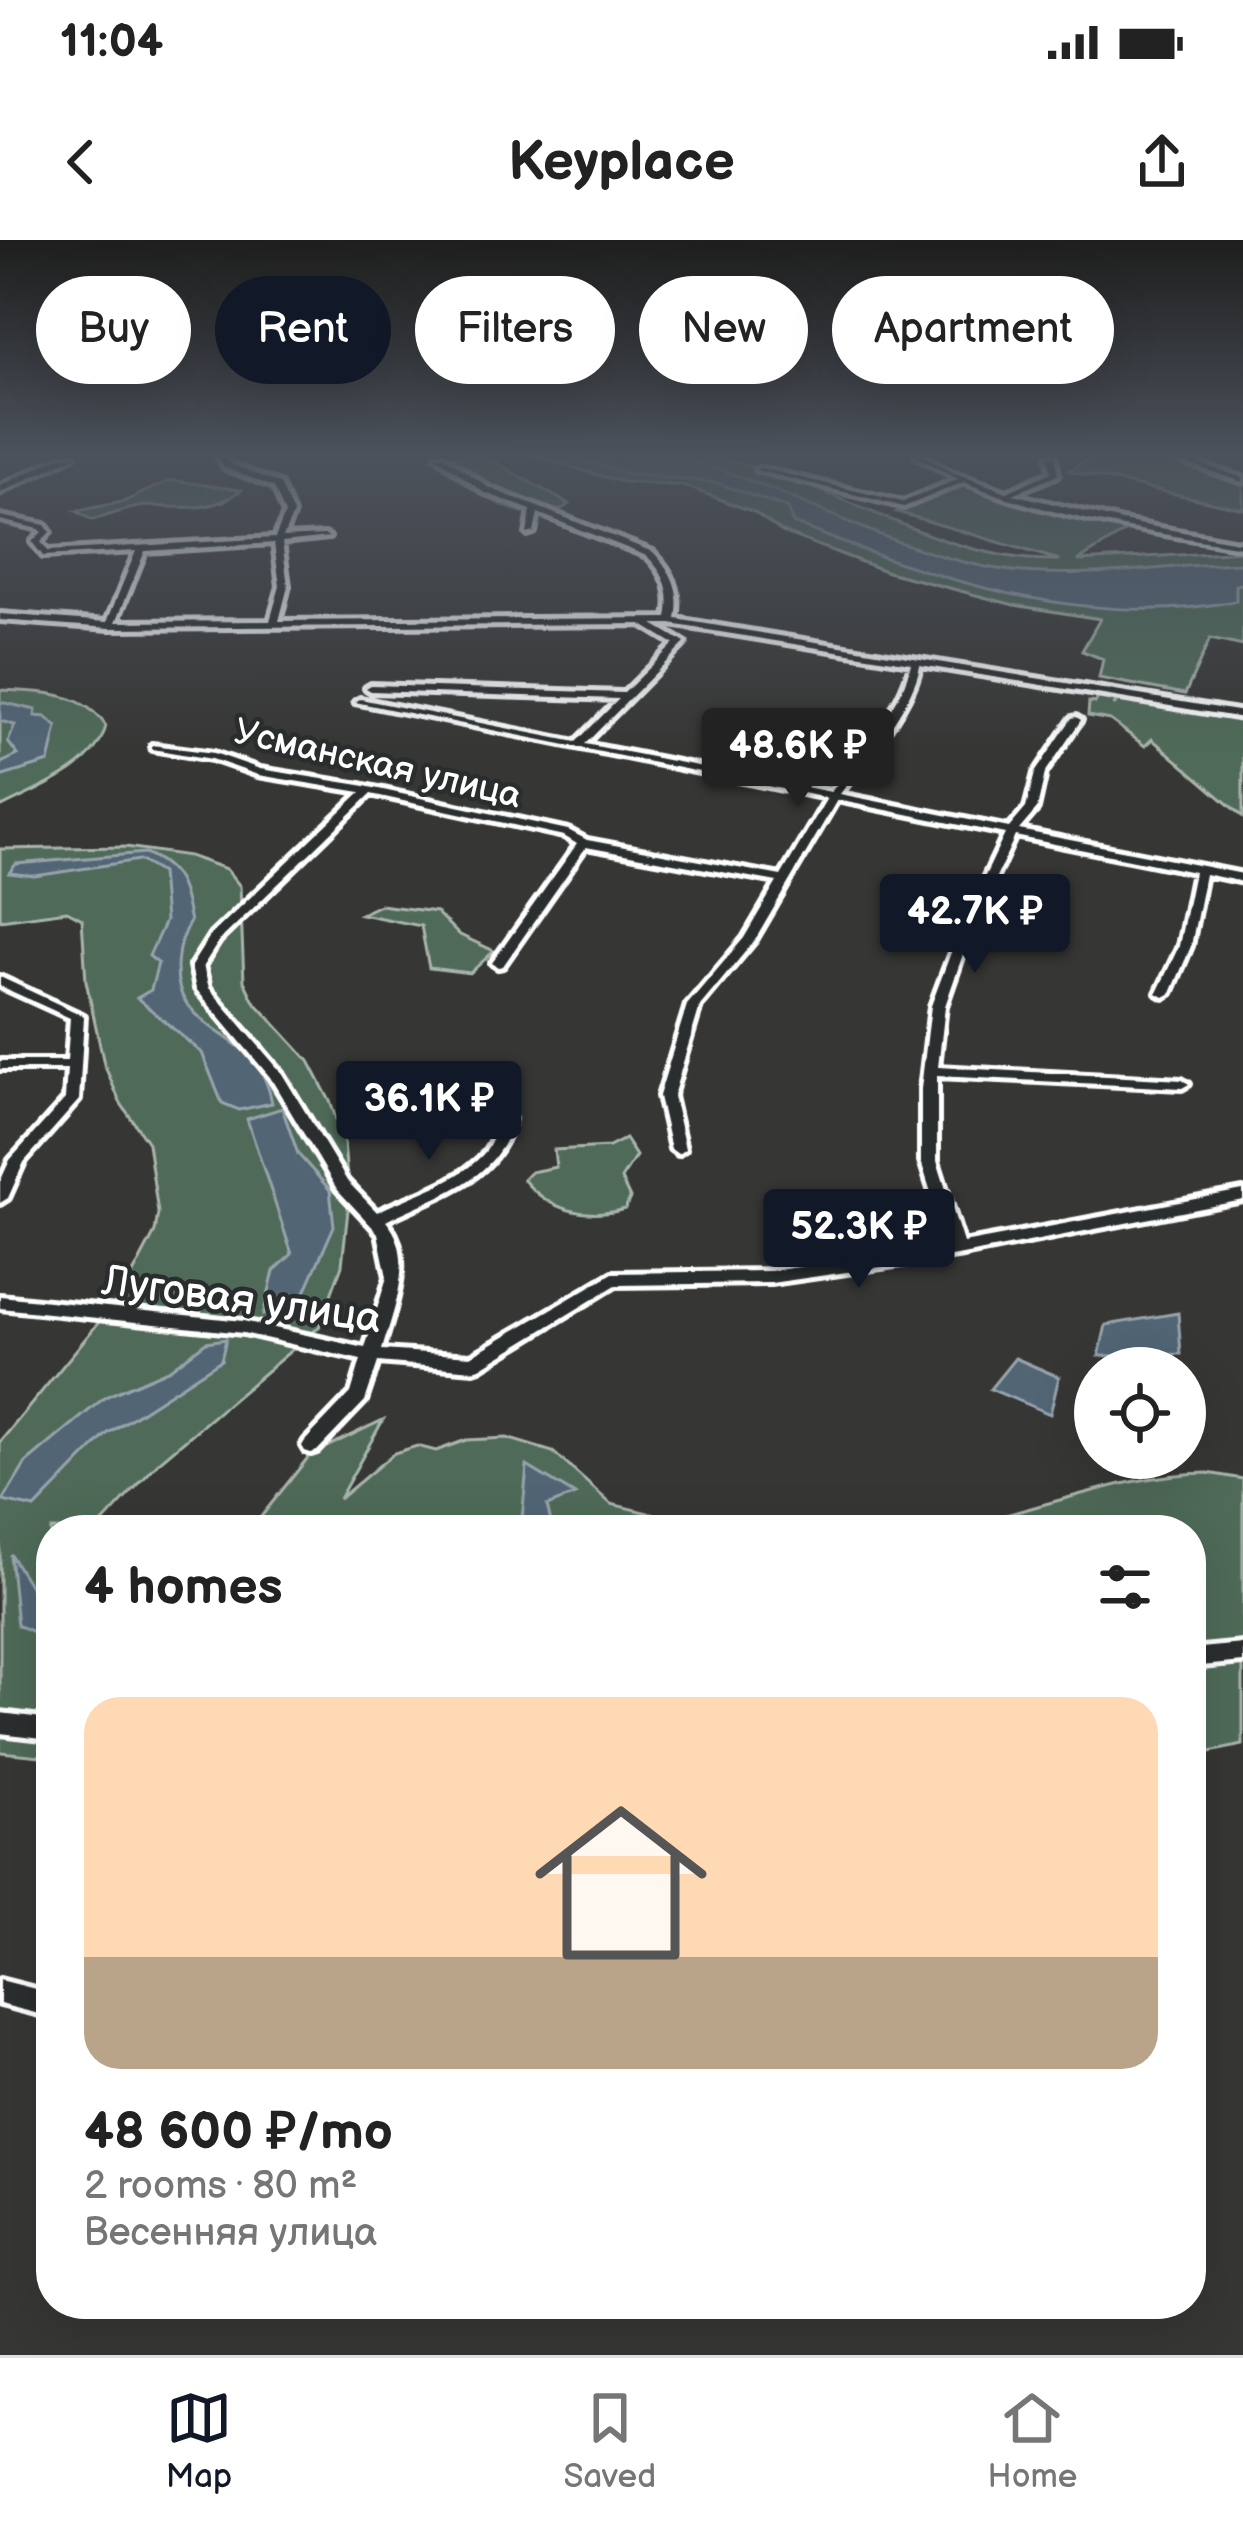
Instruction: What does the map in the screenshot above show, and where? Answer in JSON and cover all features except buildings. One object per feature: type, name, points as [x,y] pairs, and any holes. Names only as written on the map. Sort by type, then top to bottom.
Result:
[{"type":"street","points":[[110,626],[140,555]]},
{"type":"street","points":[[274,623],[284,586],[280,555]]},
{"type":"street","points":[[651,555],[668,571],[677,600],[671,621]]},
{"type":"street","points":[[0,617],[110,626],[671,621],[1243,715]]},
{"type":"street","name":"Усманская улица","points":[[580,743],[680,644],[639,619]]},
{"type":"street","points":[[678,1149],[666,1096],[694,1005],[749,940],[835,794],[887,724],[913,676],[916,660]]},
{"type":"street","points":[[371,688],[627,696]]},
{"type":"street","points":[[360,701],[1243,878]]},
{"type":"street","points":[[1076,720],[1040,773],[1031,809],[1012,830],[964,931],[938,1006],[929,1161],[957,1250],[1126,1214],[1243,1196]]},
{"type":"street","name":"Усманская улица","points":[[156,747],[214,756],[258,772],[568,832],[583,843],[783,880]]},
{"type":"street","points":[[311,1446],[359,1396],[395,1277],[386,1232],[342,1185],[276,1075],[203,989],[197,966],[214,939],[368,791]]},
{"type":"street","points":[[498,963],[583,843]]},
{"type":"street","points":[[1164,993],[1185,946],[1200,869]]},
{"type":"street","points":[[0,980],[18,993],[45,998],[77,1016],[72,1100],[18,1160],[0,1198]]},
{"type":"street","points":[[0,1065],[74,1065]]},
{"type":"street","points":[[931,1071],[1182,1084]]},
{"type":"street","points":[[375,1220],[493,1159],[505,1138],[506,1119]]},
{"type":"street","name":"Луговая улица","points":[[0,1302],[243,1327],[368,1355],[474,1363],[613,1279],[771,1277],[957,1250]]},
{"type":"street","points":[[1206,1657],[1243,1653]]},
{"type":"street","points":[[0,1724],[36,1728]]},
{"type":"street","points":[[0,1992],[36,2001]]},
{"type":"green space","points":[[842,555],[1001,555],[1059,560],[1041,555],[1088,555],[1078,561],[1243,555],[1243,646],[1210,639],[1185,694],[1099,678],[1103,659],[1082,651],[1100,619],[1014,605],[888,572]]},
{"type":"green space","points":[[0,690],[72,699],[106,726],[100,741],[78,766],[0,808]]},
{"type":"green space","points":[[1101,692],[1116,699],[1114,706],[1120,698],[1243,719],[1243,817],[1152,739],[1145,746],[1110,720],[1088,716],[1089,702],[1095,703]]},
{"type":"green space","points":[[126,847],[189,856],[226,869],[240,886],[244,981],[253,1000],[309,1061],[330,1101],[344,1143],[349,1201],[342,1265],[319,1327],[160,1461],[110,1515],[36,1515],[36,1756],[0,1752],[0,1442],[123,1293],[155,1232],[158,1213],[148,1143],[120,1102],[104,1064],[86,981],[82,919],[67,911],[0,920],[0,849]]},
{"type":"green space","points":[[380,905],[436,912],[458,934],[494,951],[470,973],[429,968],[421,926],[361,914]]},
{"type":"green space","points":[[625,1139],[636,1156],[621,1179],[630,1198],[625,1209],[570,1210],[545,1199],[523,1179],[531,1172],[556,1167],[554,1150],[609,1147]]},
{"type":"green space","points":[[383,1420],[339,1499],[394,1453],[417,1446],[436,1451],[466,1440],[507,1438],[553,1452],[611,1504],[656,1515],[262,1515],[310,1455]]},
{"type":"green space","points":[[1208,1473],[1243,1479],[1243,1745],[1206,1753],[1206,1515],[1004,1515],[1139,1480],[1206,1479]]},
{"type":"water","points":[[876,555],[938,555],[986,567],[1049,573],[1243,563],[1243,584],[1236,585],[1236,601],[1123,609],[1010,594]]},
{"type":"water","points":[[0,702],[36,710],[35,716],[46,717],[57,727],[49,762],[0,777],[1,763],[18,755],[8,742],[15,725],[0,721]]},
{"type":"water","points":[[145,853],[173,872],[185,899],[190,922],[177,963],[182,995],[200,1018],[259,1068],[272,1103],[239,1110],[222,1103],[202,1053],[137,998],[151,990],[158,963],[149,956],[165,921],[161,873],[139,860],[35,876],[9,873],[16,864]]},
{"type":"water","points":[[282,1108],[298,1154],[330,1190],[334,1226],[300,1303],[263,1315],[274,1271],[292,1254],[247,1119]]},
{"type":"water","points":[[1178,1313],[1180,1347],[1101,1347],[1106,1325]]},
{"type":"water","points":[[226,1339],[221,1360],[107,1434],[35,1508],[3,1501],[26,1463],[105,1397],[170,1369],[206,1342]]},
{"type":"water","points":[[1015,1358],[1059,1377],[1050,1414],[990,1389]]},
{"type":"water","points":[[527,1466],[575,1495],[547,1506],[549,1515],[522,1515]]},
{"type":"water","points":[[10,1554],[36,1596],[36,1633],[17,1625]]}]
